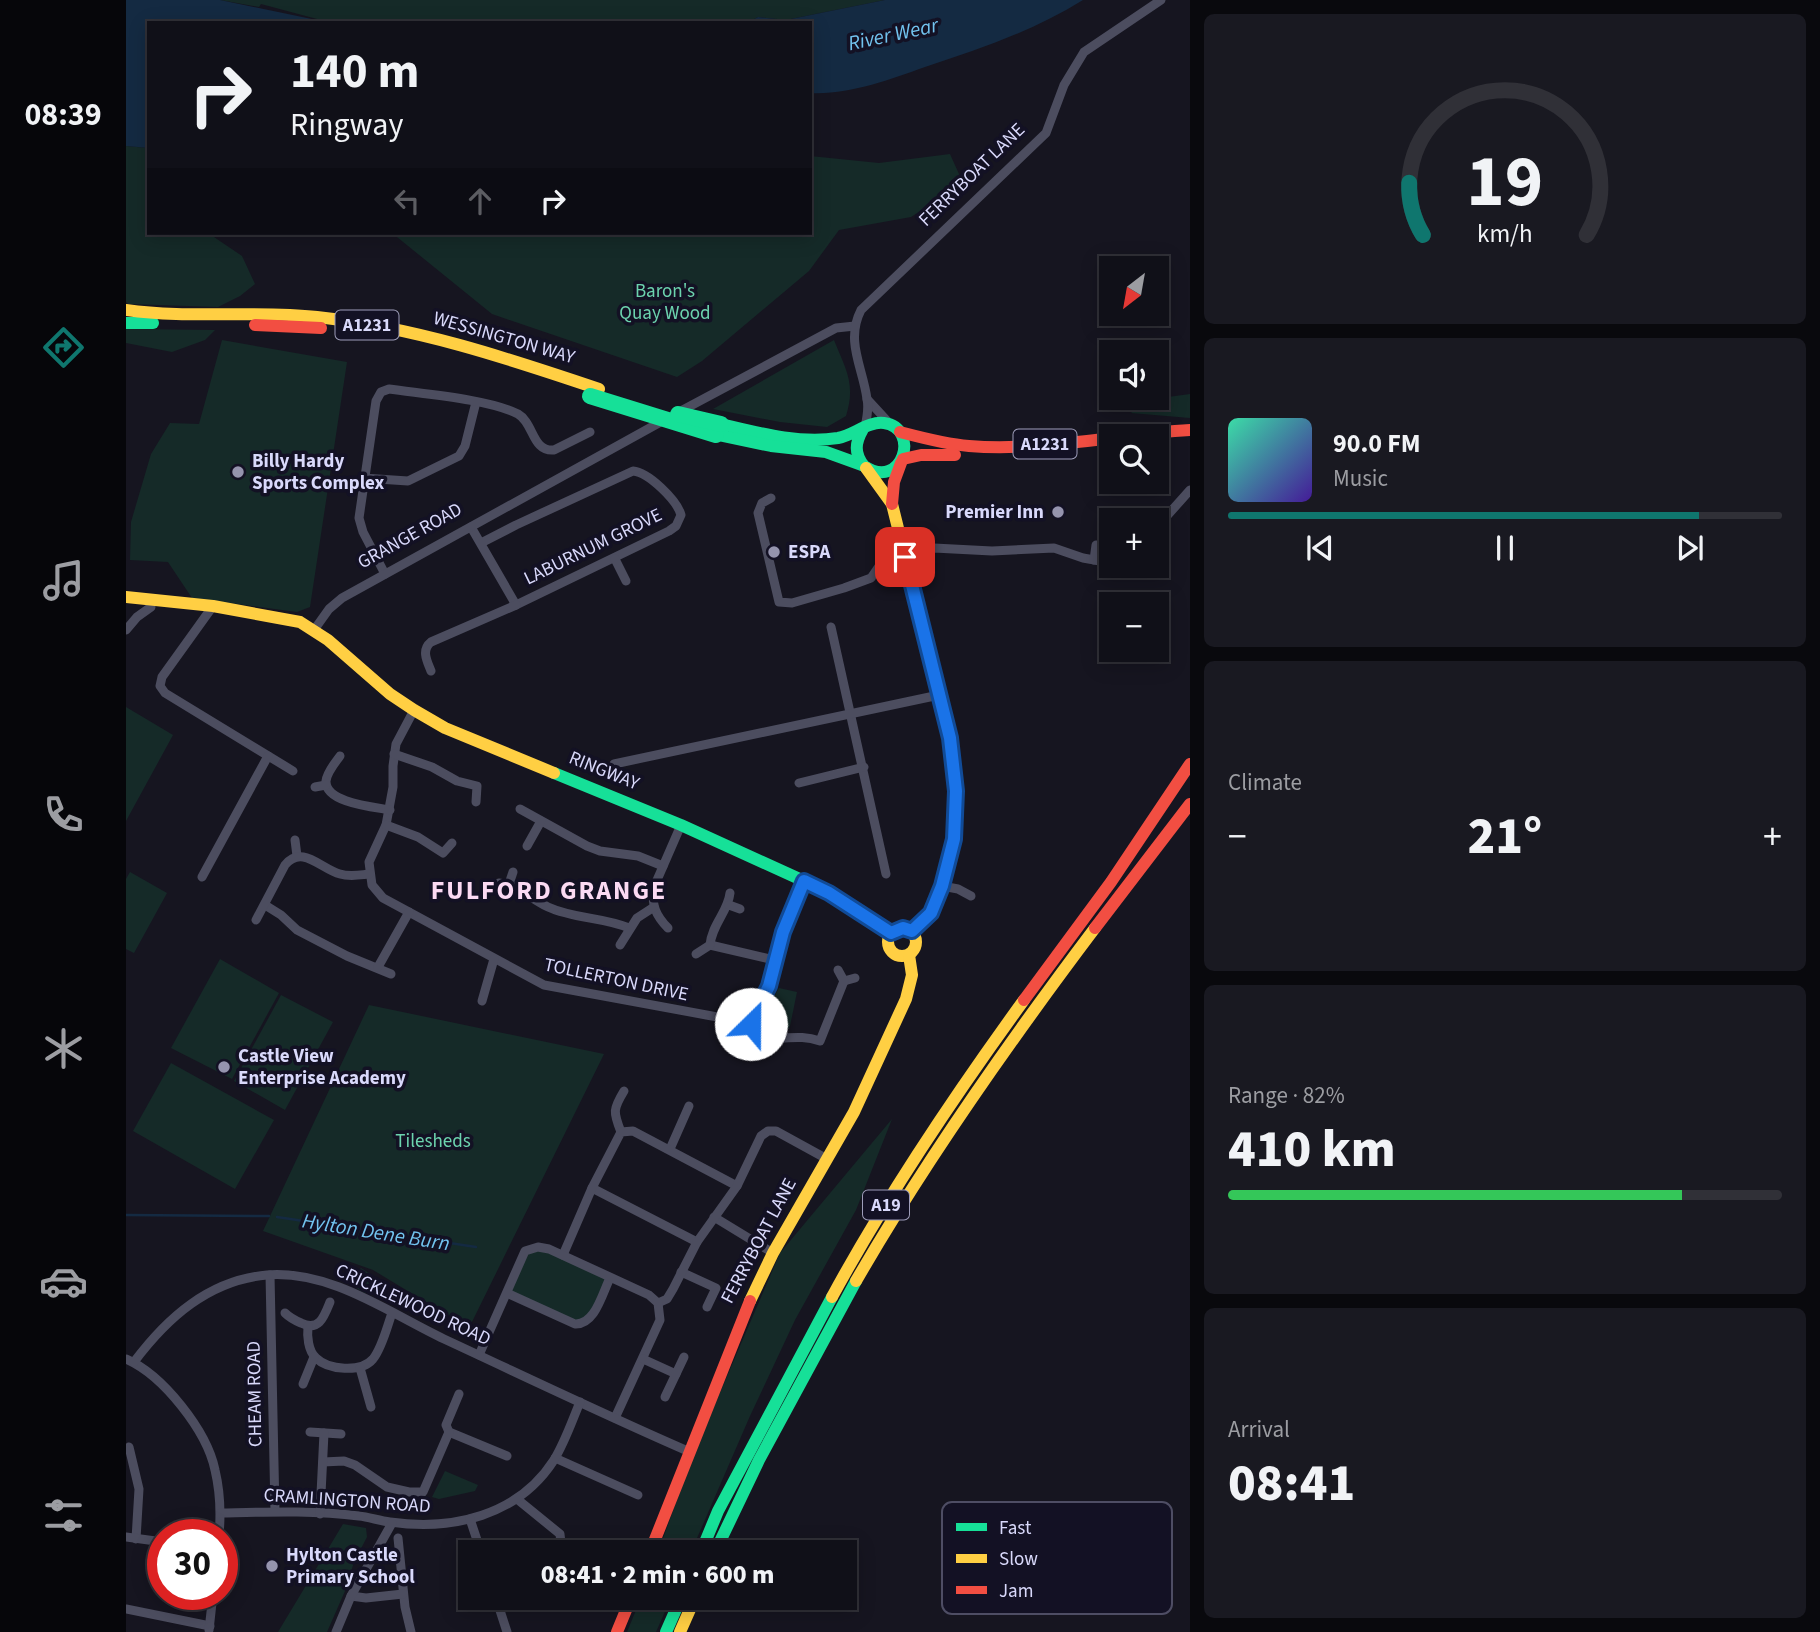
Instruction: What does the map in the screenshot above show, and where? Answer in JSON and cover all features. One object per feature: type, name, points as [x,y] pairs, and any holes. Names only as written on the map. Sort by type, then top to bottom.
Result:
[{"type":"main road","name":"WESSINGTON WAY","points":[[126,310],[147,313],[296,315],[339,320],[444,340],[595,392]]},
{"type":"main road","name":"WESSINGTON WAY","points":[[126,323],[248,324],[333,329],[458,354],[650,406],[719,430],[788,448],[843,454],[883,473],[895,468],[902,460],[936,454],[1059,453],[1099,448]]},
{"type":"main road","name":"WESSINGTON WAY","points":[[719,430],[836,439],[882,423],[941,444],[979,446],[1047,444],[1125,433],[1190,430]]},
{"type":"main road","points":[[864,428],[856,440],[855,448],[864,466],[892,503]]},
{"type":"main road","points":[[895,428],[905,443],[894,482],[892,503],[950,738],[956,791],[954,839],[942,886],[931,913],[912,931]]},
{"type":"main road","points":[[1169,441],[1190,441]]},
{"type":"main road","points":[[126,597],[213,606],[282,617],[314,630]]},
{"type":"main road","name":"RINGWAY","points":[[314,630],[370,679],[414,710],[470,739],[681,825],[804,881],[829,893],[891,933]]},
{"type":"main road","points":[[1116,888],[1190,764]]},
{"type":"main road","name":"A19","points":[[720,1540],[808,1367],[929,1161],[1190,781]]},
{"type":"main road","name":"A19","points":[[706,1540],[718,1511],[857,1251],[978,1065],[1116,888],[1190,804]]},
{"type":"main road","name":"A19","points":[[1116,888],[1190,817]]},
{"type":"main road","points":[[903,928],[912,931],[916,945],[909,955],[901,956],[891,951],[888,942],[891,933],[903,928]]},
{"type":"main road","name":"FERRYBOAT LANE","points":[[655,1540],[739,1324],[773,1253],[869,1082],[906,999],[912,975],[909,955]]},
{"type":"main road","points":[[617,1632],[626,1610]]},
{"type":"main road","points":[[666,1632],[676,1610]]},
{"type":"main road","points":[[680,1632],[690,1610]]},
{"type":"street","name":"FERRYBOAT LANE","points":[[855,326],[865,305],[1046,133],[1064,85],[1084,52],[1161,0]]},
{"type":"street","name":"GRANGE ROAD","points":[[314,630],[329,609],[342,598],[836,328],[855,326]]},
{"type":"street","points":[[855,326],[855,353],[867,399],[864,428]]},
{"type":"street","points":[[385,574],[360,525],[359,511],[376,401],[381,392],[389,389],[476,402],[521,415],[527,421],[538,444],[548,450],[590,432]]},
{"type":"street","points":[[867,399],[895,428]]},
{"type":"street","points":[[363,478],[408,481],[459,456],[465,446],[476,402]]},
{"type":"street","name":"LABURNUM GROVE","points":[[471,527],[516,605],[669,531],[680,521],[681,515],[676,504],[640,471],[619,476],[481,543]]},
{"type":"street","points":[[1169,514],[1190,490]]},
{"type":"street","points":[[771,498],[762,503],[758,513],[779,603],[792,603],[844,588],[871,578],[882,562],[934,548],[992,551],[1054,548],[1099,560]]},
{"type":"street","points":[[509,506],[516,525]]},
{"type":"street","points":[[1094,560],[1096,545]]},
{"type":"street","points":[[615,559],[626,581]]},
{"type":"street","points":[[431,671],[425,650],[431,642],[516,605]]},
{"type":"street","points":[[213,606],[162,677],[160,686],[165,693],[293,771]]},
{"type":"street","points":[[126,630],[137,617],[151,607]]},
{"type":"street","points":[[831,627],[886,874]]},
{"type":"street","points":[[614,764],[773,728],[851,715],[939,695]]},
{"type":"street","points":[[256,920],[290,858],[307,858],[341,875],[369,874],[372,853],[386,825],[390,810],[394,754],[403,728],[414,710]]},
{"type":"street","points":[[394,754],[432,767],[457,781],[477,786],[476,802]]},
{"type":"street","points":[[202,877],[268,756]]},
{"type":"street","points":[[340,756],[328,773],[326,785],[332,793],[342,799],[390,810]]},
{"type":"street","points":[[799,783],[864,767]]},
{"type":"street","points":[[315,787],[326,785]]},
{"type":"street","points":[[520,809],[587,846],[600,851],[638,856],[663,866]]},
{"type":"street","points":[[527,846],[541,821]]},
{"type":"street","points":[[386,825],[418,836],[443,853],[452,842]]},
{"type":"street","points":[[668,928],[656,914],[654,887],[681,825]]},
{"type":"street","points":[[295,840],[297,856]]},
{"type":"street","points":[[513,872],[504,883],[547,907],[565,914],[618,923],[629,928]]},
{"type":"street","name":"TOLLERTON DRIVE","points":[[369,874],[372,885],[383,898],[544,985],[719,1019],[744,1015]]},
{"type":"street","points":[[804,881],[775,960],[769,986],[763,998],[744,1015],[758,1032],[767,1037],[778,1040],[801,1037],[820,1041],[828,1049]]},
{"type":"street","points":[[942,886],[971,895]]},
{"type":"street","points":[[696,954],[710,944],[716,923],[729,905],[730,893]]},
{"type":"street","points":[[265,905],[297,930],[346,957],[391,974]]},
{"type":"street","points":[[729,905],[740,909]]},
{"type":"street","points":[[620,945],[637,918],[654,907]]},
{"type":"street","points":[[378,967],[409,912]]},
{"type":"street","points":[[710,944],[775,960]]},
{"type":"street","points":[[482,1001],[494,959]]},
{"type":"street","points":[[838,970],[844,981]]},
{"type":"street","points":[[844,981],[855,978]]},
{"type":"street","points":[[820,1041],[844,981]]},
{"type":"street","points":[[621,1132],[615,1119],[614,1107],[624,1091]]},
{"type":"street","points":[[670,1149],[689,1106]]},
{"type":"street","points":[[658,1303],[667,1299],[696,1242],[737,1186],[761,1136],[776,1130],[827,1158]]},
{"type":"street","points":[[621,1132],[632,1131],[737,1186]]},
{"type":"street","points":[[563,1255],[592,1188],[621,1132]]},
{"type":"street","points":[[592,1188],[696,1242]]},
{"type":"street","points":[[714,1217],[773,1253]]},
{"type":"street","points":[[479,1354],[525,1251],[538,1247],[549,1248],[649,1295],[658,1303],[660,1320],[615,1418]]},
{"type":"street","points":[[681,1272],[716,1288],[707,1307]]},
{"type":"street","name":"CRICKLEWOOD ROAD","points":[[130,1360],[163,1327],[198,1298],[231,1284],[270,1275],[289,1276],[330,1283],[690,1452]]},
{"type":"street","name":"CHEAM ROAD","points":[[270,1275],[275,1511]]},
{"type":"street","points":[[507,1293],[575,1324],[581,1324],[592,1316],[610,1278]]},
{"type":"street","points":[[285,1313],[308,1326],[321,1322],[330,1302]]},
{"type":"street","points":[[308,1326],[307,1339],[314,1357],[324,1363],[355,1370],[374,1357],[393,1312]]},
{"type":"street","points":[[303,1384],[314,1357]]},
{"type":"street","points":[[665,1397],[684,1357]]},
{"type":"street","points":[[643,1359],[676,1374]]},
{"type":"street","points":[[130,1360],[164,1384],[195,1423],[215,1467],[220,1519]]},
{"type":"street","points":[[360,1368],[371,1407]]},
{"type":"street","points":[[458,1394],[446,1425],[449,1432],[507,1456]]},
{"type":"street","name":"CRAMLINGTON ROAD","points":[[221,1513],[275,1511],[359,1516],[392,1523],[436,1525],[491,1514],[517,1499],[538,1480],[555,1458],[580,1402]]},
{"type":"street","points":[[310,1432],[341,1434]]},
{"type":"street","points":[[323,1462],[344,1461],[355,1465],[387,1487],[423,1492],[449,1432]]},
{"type":"street","points":[[320,1514],[324,1433]]},
{"type":"street","points":[[129,1447],[139,1489],[136,1539]]},
{"type":"street","points":[[555,1458],[638,1495]]},
{"type":"street","points":[[517,1499],[560,1534],[561,1540]]},
{"type":"street","points":[[470,1519],[477,1540]]},
{"type":"street","points":[[336,1632],[351,1596],[392,1523]]},
{"type":"street","points":[[126,1537],[147,1540]]},
{"type":"street","points":[[398,1538],[403,1594],[411,1632]]},
{"type":"street","points":[[351,1596],[366,1598],[403,1594]]},
{"type":"street","points":[[126,1609],[209,1629],[211,1610]]},
{"type":"street","points":[[500,1610],[508,1632]]},
{"type":"green space","points":[[220,0],[885,0],[786,20],[758,17],[751,21],[325,21],[261,4],[259,7]]},
{"type":"green space","points":[[126,146],[147,148],[147,235],[211,235],[242,256],[255,284],[240,296],[218,307],[126,302]]},
{"type":"green space","name":"Baron's Quay Wood","points":[[950,154],[963,183],[911,217],[839,230],[809,271],[702,361],[677,377],[492,314],[394,235],[812,235],[812,156],[879,163]]},
{"type":"green space","points":[[126,329],[215,330],[205,340],[172,352],[126,343]]},
{"type":"green space","name":"Billy Hardy Sports Complex","points":[[222,340],[347,362],[310,607],[297,612],[192,598],[168,562],[130,560],[131,522],[151,454],[170,423],[199,424]]},
{"type":"green space","points":[[834,340],[846,369],[850,395],[846,416],[827,427],[780,422],[713,409]]},
{"type":"green space","points":[[1190,394],[1190,418],[1131,413],[1134,410],[1169,410],[1169,397]]},
{"type":"green space","points":[[126,707],[173,735],[126,821]]},
{"type":"green space","points":[[130,872],[167,893],[134,953],[126,949],[126,879]]},
{"type":"green space","points":[[220,959],[279,993],[232,1079],[171,1048]]},
{"type":"green space","points":[[779,988],[797,992],[788,1029],[766,1025],[763,1016]]},
{"type":"green space","points":[[281,995],[333,1022],[285,1110],[234,1081]]},
{"type":"green space","name":"Tilesheds","points":[[369,1005],[604,1054],[469,1328],[373,1270],[263,1231]]},
{"type":"green space","points":[[171,1063],[274,1120],[235,1189],[133,1131]]},
{"type":"green space","points":[[892,1119],[856,1210],[795,1320],[696,1540],[662,1540],[694,1453],[780,1253]]},
{"type":"green space","points":[[538,1247],[610,1278],[592,1316],[581,1324],[507,1293],[521,1258]]},
{"type":"green space","points":[[361,1268],[375,1277],[365,1293],[356,1288],[351,1280]]},
{"type":"green space","points":[[445,1471],[478,1485],[475,1491],[439,1499],[432,1497]]},
{"type":"green space","points":[[343,1524],[366,1528],[367,1537],[354,1562],[327,1632],[278,1632]]},
{"type":"green space","points":[[636,1610],[666,1610],[656,1632],[627,1632]]},
{"type":"water","points":[[126,0],[220,0],[321,21],[147,21],[147,148],[126,146]]},
{"type":"water","name":"River Wear","points":[[885,0],[1083,0],[1045,21],[986,46],[883,81],[825,93],[812,93],[812,21],[751,21],[758,17],[786,20]]},
{"type":"waterway","name":"Hylton Dene Burn","points":[[126,1215],[269,1216]]},
{"type":"waterway","name":"Hylton Dene Burn","points":[[277,1217],[476,1247]]},
{"type":"traffic: fast","points":[[126,323],[153,323]]},
{"type":"traffic: fast","points":[[590,396],[716,435]]},
{"type":"traffic: fast","points":[[678,414],[721,424]]},
{"type":"traffic: fast","points":[[721,424],[779,437],[809,440],[838,438],[872,424],[884,423],[895,427],[902,435],[904,446],[897,465],[889,471],[878,472],[864,466],[857,448],[863,429]]},
{"type":"traffic: fast","points":[[718,435],[771,446],[826,452],[862,465]]},
{"type":"traffic: fast","points":[[912,931],[932,911],[950,861],[955,823],[954,770]]},
{"type":"traffic: fast","points":[[554,773],[681,825],[804,881],[829,893],[891,933]]},
{"type":"traffic: fast","points":[[721,1540],[759,1460],[856,1281]]},
{"type":"traffic: fast","points":[[706,1540],[718,1511],[832,1297]]},
{"type":"traffic: fast","points":[[666,1632],[676,1610]]},
{"type":"traffic: slow","points":[[126,310],[173,314],[293,315],[389,328],[460,345],[599,389]]},
{"type":"traffic: slow","points":[[866,468],[892,504],[950,738],[954,770]]},
{"type":"traffic: slow","points":[[126,597],[213,606],[300,622],[328,640],[390,694],[414,710],[445,728],[554,773]]},
{"type":"traffic: slow","points":[[902,928],[912,932],[916,942],[912,952],[902,956],[892,952],[888,942],[892,932],[902,928]]},
{"type":"traffic: slow","points":[[856,1281],[911,1190],[970,1101],[1095,928]]},
{"type":"traffic: slow","points":[[750,1301],[773,1253],[854,1112],[906,999],[912,975],[909,955]]},
{"type":"traffic: slow","points":[[832,1297],[923,1146],[1024,1000]]},
{"type":"traffic: slow","points":[[680,1632],[690,1610]]},
{"type":"traffic: jam","points":[[255,325],[321,328]]},
{"type":"traffic: jam","points":[[900,432],[951,444],[1024,447],[1190,430]]},
{"type":"traffic: jam","points":[[903,459],[921,455],[955,455]]},
{"type":"traffic: jam","points":[[892,504],[894,482],[901,463]]},
{"type":"traffic: jam","points":[[1024,1000],[1111,882],[1190,764]]},
{"type":"traffic: jam","points":[[1095,928],[1190,804]]},
{"type":"traffic: jam","points":[[655,1540],[750,1301]]},
{"type":"traffic: jam","points":[[617,1632],[626,1610]]},
{"type":"place","name":"Billy Hardy Sports Complex","points":[[238,472]]},
{"type":"place","name":"Premier Inn","points":[[1058,512]]},
{"type":"place","name":"ESPA","points":[[774,552]]},
{"type":"place","name":"Castle View Enterprise Academy","points":[[224,1067]]},
{"type":"place","name":"Hylton Castle Primary School","points":[[272,1566]]},
{"type":"district","name":"FULFORD GRANGE","points":[[549,890]]},
{"type":"route","points":[[751,1024],[744,1015],[763,998],[769,986],[783,932],[804,881],[829,893],[891,933],[903,928],[912,931],[931,913],[942,886],[954,839],[956,791],[950,738],[905,557]]}]
